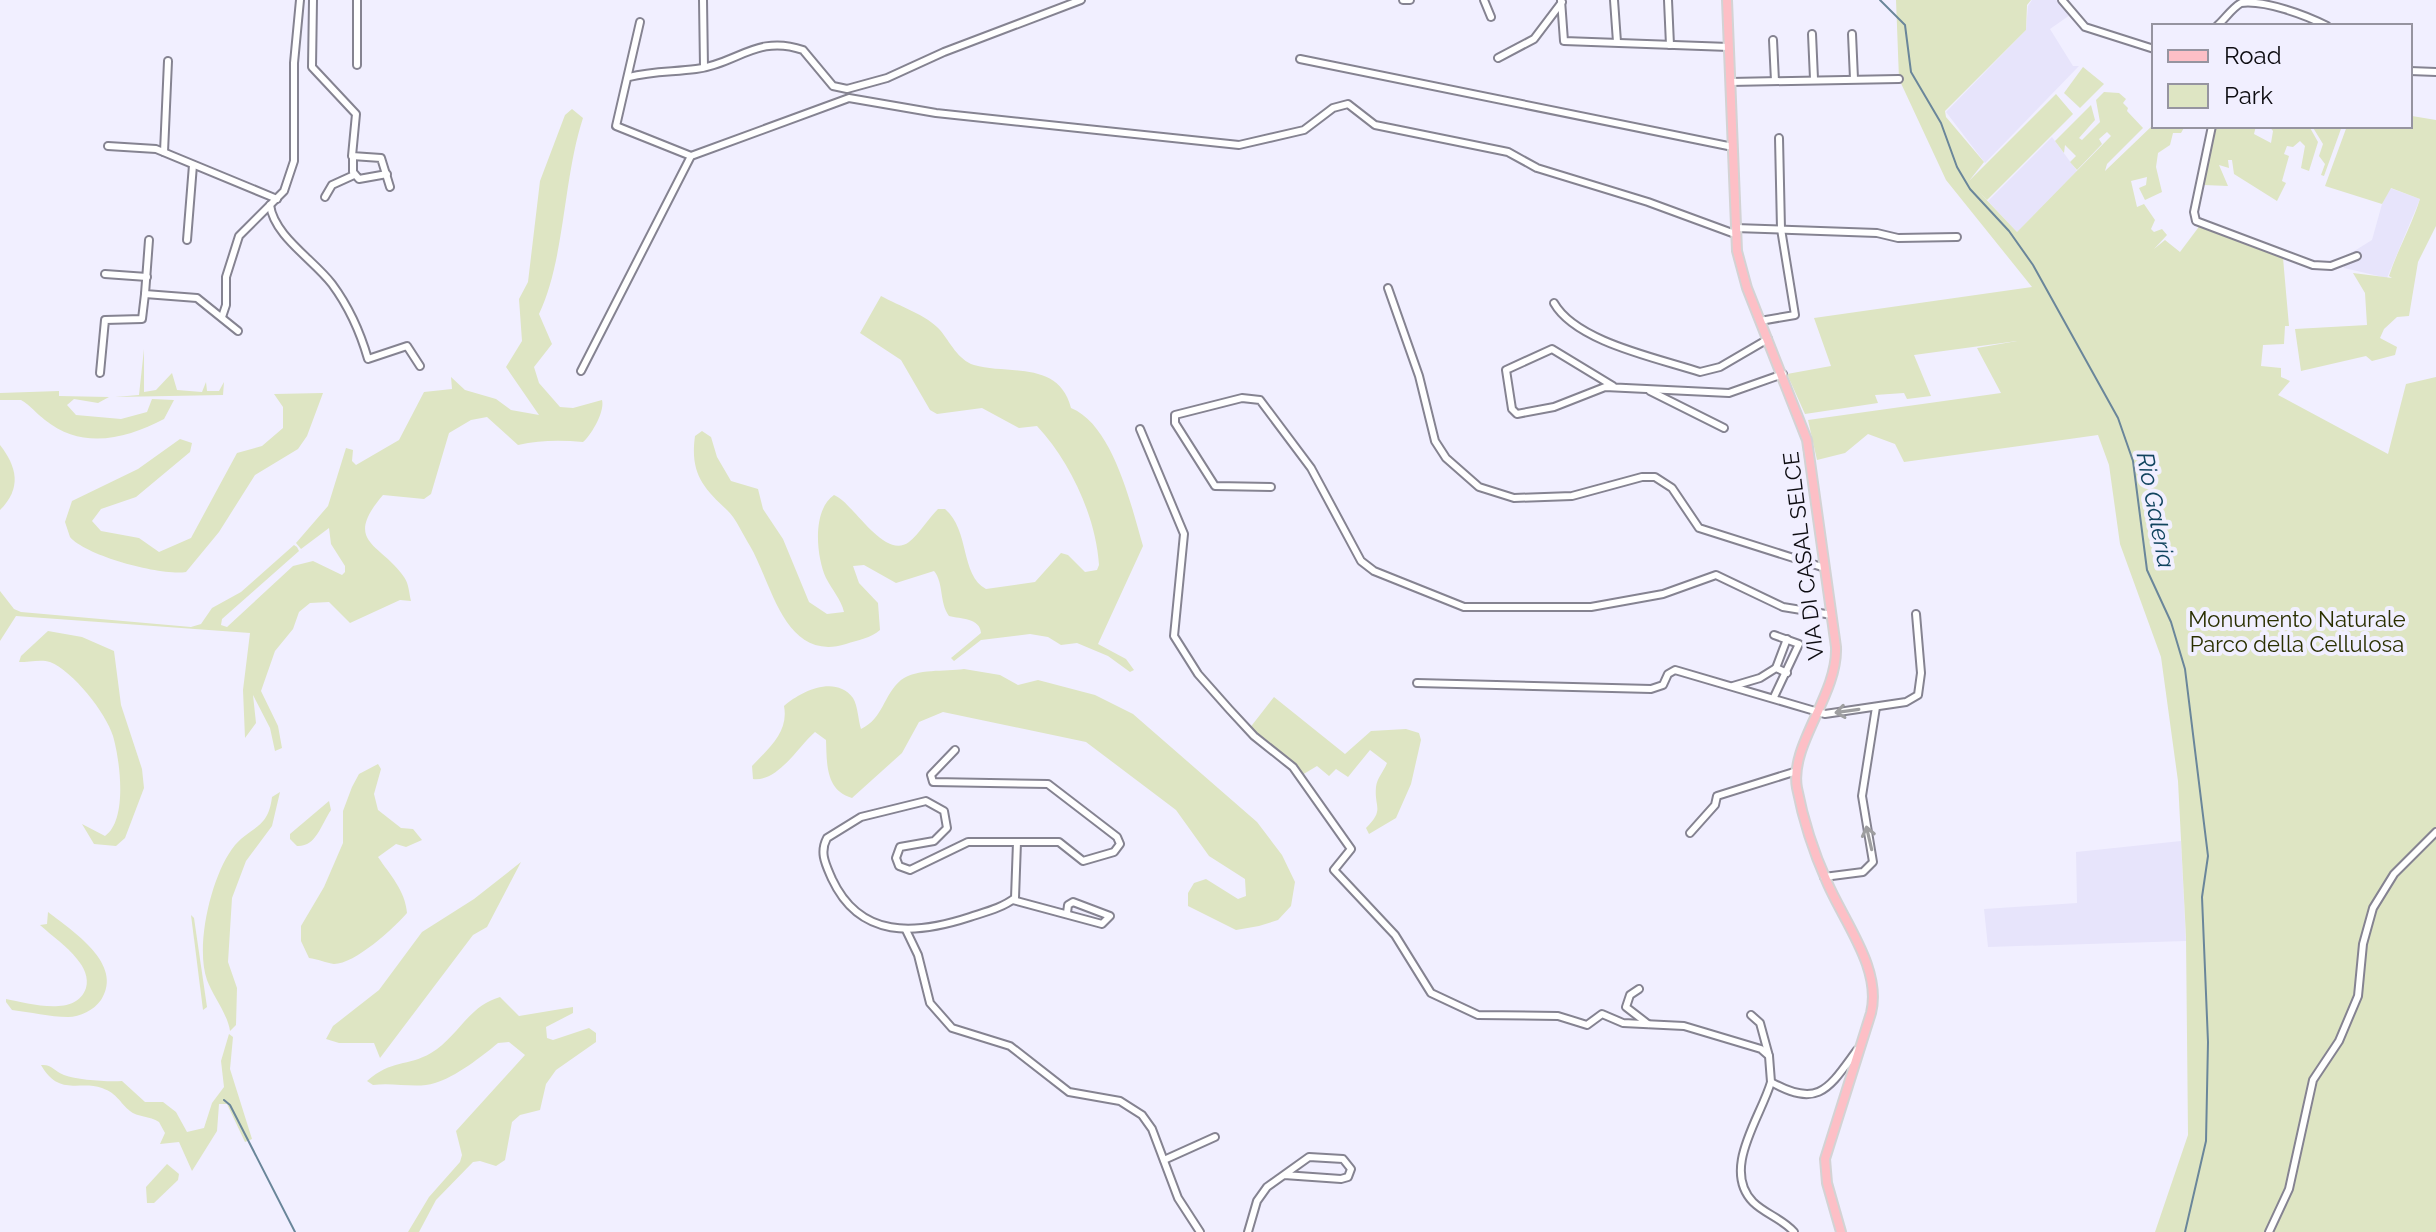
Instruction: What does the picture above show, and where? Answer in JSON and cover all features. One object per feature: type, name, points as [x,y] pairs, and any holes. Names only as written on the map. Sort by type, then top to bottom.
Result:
[{"type":"main road","name":"VIA DI CASAL SELCE","points":[[1727,0],[1735,231],[1740,265],[1809,448],[1832,615],[1835,665],[1797,771]]},
{"type":"main road","points":[[1797,771],[1798,791],[1824,877],[1872,980],[1873,1004],[1825,1159],[1825,1178],[1841,1232]]},
{"type":"street","points":[[222,317],[226,305],[225,279],[237,239],[277,199],[288,183],[296,146],[294,70],[300,0]]},
{"type":"street","points":[[313,0],[311,64],[317,75],[356,114],[351,139],[354,175],[359,179],[387,174]]},
{"type":"street","points":[[357,0],[357,65]]},
{"type":"street","points":[[703,0],[704,67]]},
{"type":"street","points":[[629,77],[704,67],[753,47],[796,47],[810,55],[834,87],[849,88],[887,78],[957,47],[1081,0]]},
{"type":"street","points":[[1403,0],[1410,0]]},
{"type":"street","points":[[1484,0],[1491,17]]},
{"type":"street","points":[[1614,0],[1617,42]]},
{"type":"street","points":[[1668,0],[1670,45]]},
{"type":"street","points":[[2062,0],[2085,27],[2152,48]]},
{"type":"street","points":[[2219,24],[2239,4],[2257,0],[2287,8],[2323,24]]},
{"type":"street","points":[[1562,1],[1564,41],[1729,47]]},
{"type":"street","points":[[1498,58],[1534,39],[1562,1]]},
{"type":"street","points":[[640,22],[616,126],[691,156],[849,98],[933,113],[1236,145],[1304,130],[1333,108],[1350,105],[1376,125],[1508,152],[1537,168],[1735,231],[1781,229],[1877,233],[1898,238],[1957,237]]},
{"type":"street","points":[[1812,34],[1814,79]]},
{"type":"street","points":[[1852,34],[1854,79]]},
{"type":"street","points":[[1773,40],[1775,81]]},
{"type":"street","points":[[1300,59],[1733,147]]},
{"type":"street","points":[[164,152],[168,61]]},
{"type":"street","points":[[2412,71],[2436,72]]},
{"type":"street","points":[[1730,82],[1899,79]]},
{"type":"street","points":[[849,88],[849,98]]},
{"type":"street","points":[[2212,128],[2193,213],[2196,221],[2307,264],[2328,266],[2357,256]]},
{"type":"street","points":[[1760,321],[1795,315],[1781,229],[1779,138]]},
{"type":"street","points":[[108,146],[148,147],[164,152],[277,199]]},
{"type":"street","points":[[353,157],[379,156],[390,187]]},
{"type":"street","points":[[581,371],[691,156]]},
{"type":"street","points":[[187,240],[193,165]]},
{"type":"street","points":[[325,197],[332,185],[354,175]]},
{"type":"street","points":[[270,205],[279,226],[337,291],[360,333],[368,359],[407,346],[420,366]]},
{"type":"street","points":[[100,373],[105,320],[141,320],[149,240]]},
{"type":"street","points":[[105,274],[147,277]]},
{"type":"street","points":[[1388,288],[1419,376],[1435,441],[1449,462],[1479,487],[1514,498],[1572,496],[1639,477],[1655,477],[1672,488],[1699,528],[1825,568]]},
{"type":"street","points":[[145,294],[197,298],[238,331]]},
{"type":"street","points":[[1554,303],[1565,319],[1585,332],[1702,372],[1722,365],[1768,339]]},
{"type":"street","points":[[1613,386],[1552,349],[1506,370],[1516,414],[1551,408],[1599,388],[1613,386],[1734,393],[1783,374]]},
{"type":"street","points":[[1647,389],[1724,428]]},
{"type":"street","points":[[1271,487],[1215,486],[1175,423],[1176,415],[1242,398],[1260,400],[1311,468],[1361,561],[1374,571],[1459,607],[1591,607],[1663,594],[1716,575],[1783,607],[1832,615]]},
{"type":"street","points":[[1140,429],[1184,534],[1174,636],[1193,667],[1229,709],[1254,736],[1295,770],[1351,849],[1334,870],[1395,935],[1428,992],[1478,1015],[1563,1017],[1589,1025],[1602,1014],[1623,1023],[1686,1026],[1756,1048],[1769,1056]]},
{"type":"street","points":[[1417,683],[1651,689],[1663,685],[1668,674],[1675,670],[1819,712],[1876,707],[1910,701],[1920,692],[1916,614]]},
{"type":"street","points":[[1774,635],[1799,644],[1774,697]]},
{"type":"street","points":[[1733,686],[1760,678],[1776,668],[1787,639]]},
{"type":"street","points":[[1776,668],[1787,673]]},
{"type":"street","points":[[1824,877],[1861,873],[1873,863],[1862,796],[1876,707]]},
{"type":"street","points":[[935,783],[931,775],[955,750]]},
{"type":"street","points":[[1690,833],[1715,805],[1717,796],[1797,771]]},
{"type":"street","points":[[926,801],[935,783]]},
{"type":"street","points":[[935,783],[1048,784],[1117,838],[1120,845],[1115,851],[1083,861],[1058,841],[968,842],[910,870],[902,868],[896,858],[900,847],[934,841],[947,828],[948,819],[943,809],[926,801],[855,819],[829,836],[823,849],[834,882],[853,911],[883,926],[906,930],[954,922],[1013,900],[1102,924],[1110,916],[1073,902],[1068,905],[1067,913]]},
{"type":"street","points":[[2269,1232],[2289,1189],[2313,1080],[2339,1041],[2358,996],[2363,944],[2373,908],[2394,874],[2436,832]]},
{"type":"street","points":[[1013,900],[1017,842]]},
{"type":"street","points":[[906,930],[918,955],[930,1003],[946,1023],[963,1034],[1010,1046],[1069,1092],[1116,1100],[1136,1109],[1152,1129],[1178,1198],[1200,1232]]},
{"type":"street","points":[[1639,989],[1630,995],[1626,1007],[1651,1025]]},
{"type":"street","points":[[1751,1015],[1760,1023],[1769,1056],[1771,1082],[1743,1152],[1742,1182],[1754,1203],[1794,1232]]},
{"type":"street","points":[[1771,1082],[1795,1095],[1820,1093],[1831,1084],[1861,1043]]},
{"type":"street","points":[[1164,1160],[1215,1137]]},
{"type":"street","points":[[1248,1232],[1260,1194],[1284,1175],[1313,1156],[1343,1159],[1351,1169],[1348,1177],[1339,1179],[1284,1175]]},
{"type":"shaded area","points":[[2032,0],[2059,0],[2070,15],[2050,29],[2073,66],[2079,66],[1985,163],[1946,112],[2026,30],[2028,6]]},
{"type":"shaded area","points":[[2052,137],[2077,171],[2017,232],[1988,201]]},
{"type":"shaded area","points":[[2390,188],[2420,199],[2387,278],[2344,268],[2343,258],[2372,240]]},
{"type":"shaded area","points":[[2181,841],[2186,941],[1988,947],[1984,909],[2077,903],[2076,852]]},
{"type":"green space","name":"Monumento Naturale Parco della Cellulosa","points":[[1896,0],[2031,0],[2027,5],[2026,30],[1945,111],[1946,117],[1984,162],[1969,181],[2056,94],[2073,114],[1987,200],[1979,192],[2017,232],[2111,136],[2107,132],[2099,139],[2102,144],[2077,170],[2070,162],[2076,156],[2065,145],[2064,153],[2055,141],[2091,105],[2095,120],[2079,138],[2082,140],[2100,122],[2096,100],[2104,92],[2119,93],[2126,99],[2123,103],[2127,111],[2143,128],[2107,164],[2105,171],[2152,126],[2184,128],[2181,133],[2173,133],[2170,145],[2158,153],[2156,167],[2162,192],[2145,200],[2139,188],[2146,185],[2147,177],[2131,181],[2137,207],[2144,204],[2155,220],[2151,229],[2154,232],[2162,229],[2167,235],[2154,249],[2165,240],[2180,252],[2201,224],[2283,258],[2289,326],[2285,326],[2284,344],[2263,345],[2261,366],[2281,368],[2281,377],[2290,381],[2278,395],[2388,454],[2406,384],[2436,377],[2436,1232],[2155,1232],[2188,1135],[2186,937],[2178,781],[2161,657],[2120,544],[2109,465],[2098,435],[1904,462],[1895,444],[1868,434],[1845,453],[1817,460],[1808,420],[2001,393],[1977,348],[2017,341],[1914,355],[1931,396],[1907,399],[1904,393],[1875,395],[1878,403],[1805,414],[1787,374],[1831,366],[1814,318],[2032,287],[1946,180],[1899,79]]},
{"type":"green space","points":[[2083,67],[2104,84],[2080,108],[2064,93]]},
{"type":"green space","points":[[572,109],[583,118],[571,167],[554,269],[539,314],[552,344],[534,367],[539,383],[560,407],[573,408],[602,400],[597,422],[583,442],[550,441],[518,445],[487,417],[471,420],[449,433],[431,494],[424,499],[383,495],[371,511],[366,533],[404,577],[411,601],[400,600],[350,623],[329,602],[310,603],[299,612],[293,629],[275,651],[261,691],[278,726],[282,748],[275,751],[270,728],[253,695],[256,723],[245,738],[243,690],[250,633],[16,616],[0,641],[0,591],[14,609],[21,612],[191,627],[201,624],[212,608],[241,592],[294,545],[297,547],[299,551],[222,619],[221,625],[227,627],[293,566],[313,561],[342,575],[345,572],[345,566],[331,544],[329,528],[301,549],[296,543],[328,506],[346,448],[353,450],[352,461],[356,465],[399,440],[424,392],[452,389],[451,377],[465,390],[496,399],[511,410],[539,415],[506,367],[522,341],[519,299],[528,282],[540,181],[565,115]]},
{"type":"green space","points":[[2412,116],[2436,120],[2436,226],[2418,262],[2409,316],[2397,317],[2384,329],[2380,338],[2397,347],[2395,355],[2372,361],[2366,356],[2301,371],[2295,329],[2367,325],[2365,293],[2353,273],[2392,278],[2389,276],[2420,199],[2391,188],[2382,204],[2325,186],[2346,128],[2412,128]]},
{"type":"green space","points":[[2215,128],[2256,128],[2254,134],[2271,143],[2271,128],[2310,128],[2318,142],[2309,171],[2301,168],[2305,146],[2300,141],[2293,147],[2287,146],[2284,154],[2289,156],[2282,181],[2286,183],[2277,201],[2234,174],[2232,160],[2228,160],[2229,168],[2219,165],[2228,186],[2204,185]]},
{"type":"green space","points":[[2313,128],[2341,128],[2324,176],[2321,175],[2325,164],[2319,156],[2323,144]]},
{"type":"green space","points":[[881,296],[934,325],[968,363],[1031,372],[1056,382],[1071,408],[1086,417],[1098,431],[1118,468],[1143,546],[1098,644],[1126,659],[1134,670],[1130,672],[1108,656],[1077,643],[1061,645],[1048,637],[1030,634],[981,640],[954,661],[951,658],[981,633],[980,628],[974,622],[949,616],[934,571],[896,583],[864,565],[853,566],[859,583],[878,603],[880,630],[846,644],[825,647],[808,642],[794,631],[783,616],[736,522],[711,494],[696,469],[695,436],[702,431],[711,437],[717,457],[731,481],[758,489],[763,509],[783,539],[809,602],[827,614],[844,612],[826,578],[818,546],[822,511],[834,495],[879,537],[899,546],[913,539],[938,509],[945,509],[958,528],[972,574],[986,589],[1035,582],[1061,553],[1068,555],[1085,572],[1097,570],[1099,565],[1087,509],[1070,473],[1049,440],[1037,426],[1019,428],[982,408],[937,414],[930,410],[901,360],[860,333]]},
{"type":"green space","points":[[144,349],[144,392],[156,390],[172,373],[177,390],[202,392],[206,382],[207,391],[219,391],[224,382],[223,395],[115,397],[139,395]]},
{"type":"green space","points":[[59,391],[59,396],[109,397],[98,403],[74,399],[67,405],[76,415],[121,419],[147,412],[152,399],[174,400],[164,419],[149,426],[119,436],[89,438],[59,429],[21,400],[0,400],[0,393]]},
{"type":"green space","points":[[323,393],[307,436],[298,449],[255,475],[219,532],[186,572],[160,571],[125,563],[91,551],[70,537],[65,522],[72,501],[138,469],[180,439],[192,443],[190,452],[136,497],[101,509],[92,521],[101,531],[139,538],[159,552],[191,538],[237,453],[262,446],[283,428],[283,407],[274,394]]},
{"type":"green space","points":[[0,445],[10,461],[15,478],[12,494],[0,510]]},
{"type":"green space","points":[[48,631],[82,637],[114,651],[121,705],[142,769],[144,788],[125,838],[116,846],[94,844],[82,824],[105,836],[117,817],[120,774],[109,727],[88,694],[69,674],[47,661],[19,662],[21,656]]},
{"type":"green space","points":[[964,669],[1000,675],[1018,685],[1038,680],[1095,695],[1133,714],[1257,822],[1282,855],[1295,882],[1291,906],[1278,920],[1236,930],[1188,906],[1188,893],[1194,883],[1206,879],[1238,899],[1246,896],[1245,879],[1209,856],[1176,810],[1086,742],[943,712],[919,722],[902,753],[852,798],[843,794],[832,782],[826,740],[815,732],[779,769],[771,775],[753,779],[752,766],[781,732],[784,706],[799,695],[827,686],[846,691],[855,701],[861,729],[879,713],[890,692],[901,680],[923,672]]},
{"type":"green space","points":[[1274,697],[1345,754],[1371,731],[1406,729],[1419,733],[1421,740],[1411,784],[1396,818],[1369,834],[1366,828],[1377,812],[1377,784],[1387,763],[1370,750],[1348,777],[1336,769],[1329,776],[1317,766],[1302,775],[1284,755],[1249,729]]},
{"type":"green space","points":[[378,764],[381,769],[374,794],[378,810],[401,828],[413,829],[422,840],[406,847],[396,844],[378,857],[400,890],[407,913],[384,936],[352,958],[334,964],[309,958],[301,941],[301,926],[324,887],[343,843],[343,811],[352,787],[359,774]]},
{"type":"green space","points":[[280,792],[272,826],[246,861],[232,898],[228,962],[237,988],[236,1025],[230,1031],[207,980],[204,966],[207,913],[224,862],[238,842],[262,822],[272,797]]},
{"type":"green space","points":[[329,801],[331,810],[317,834],[309,843],[297,846],[290,839],[290,834]]},
{"type":"green space","points":[[521,862],[487,927],[473,935],[380,1058],[374,1043],[339,1043],[326,1039],[333,1026],[379,990],[422,932],[474,899]]},
{"type":"green space","points":[[48,912],[92,949],[106,974],[107,987],[101,1000],[91,1010],[77,1016],[12,1010],[6,1002],[6,999],[62,1006],[81,997],[86,988],[86,977],[80,962],[40,925],[47,924]]},
{"type":"green space","points":[[191,915],[194,918],[207,1007],[203,1010]]},
{"type":"green space","points":[[500,997],[519,1016],[573,1007],[573,1013],[546,1027],[547,1038],[553,1040],[589,1028],[596,1033],[596,1042],[556,1070],[546,1084],[540,1110],[520,1115],[512,1122],[505,1160],[496,1166],[473,1162],[436,1200],[419,1232],[408,1232],[429,1197],[460,1162],[462,1155],[456,1131],[525,1055],[509,1042],[498,1043],[460,1071],[435,1083],[373,1085],[367,1081],[384,1069],[431,1053],[449,1039],[471,1014]]},
{"type":"green space","points":[[229,1034],[233,1037],[230,1069],[252,1139],[245,1142],[227,1104],[219,1104],[217,1131],[192,1171],[179,1142],[160,1144],[165,1133],[159,1122],[133,1113],[102,1088],[70,1086],[55,1081],[41,1065],[76,1078],[122,1081],[145,1102],[163,1102],[176,1112],[187,1132],[204,1128],[212,1103],[224,1087],[221,1061]]},
{"type":"green space","points":[[167,1164],[179,1174],[178,1180],[154,1203],[147,1203],[146,1187]]},
{"type":"waterway","name":"Rio Galeria","points":[[1880,0],[1905,25],[1911,72],[1941,123],[1957,167],[1970,189],[2009,231],[2033,265],[2118,418],[2133,461],[2147,570],[2171,622],[2185,669],[2208,856],[2202,897],[2208,1042],[2206,1141],[2185,1232]]},
{"type":"waterway","points":[[224,1100],[230,1105],[295,1232]]}]
